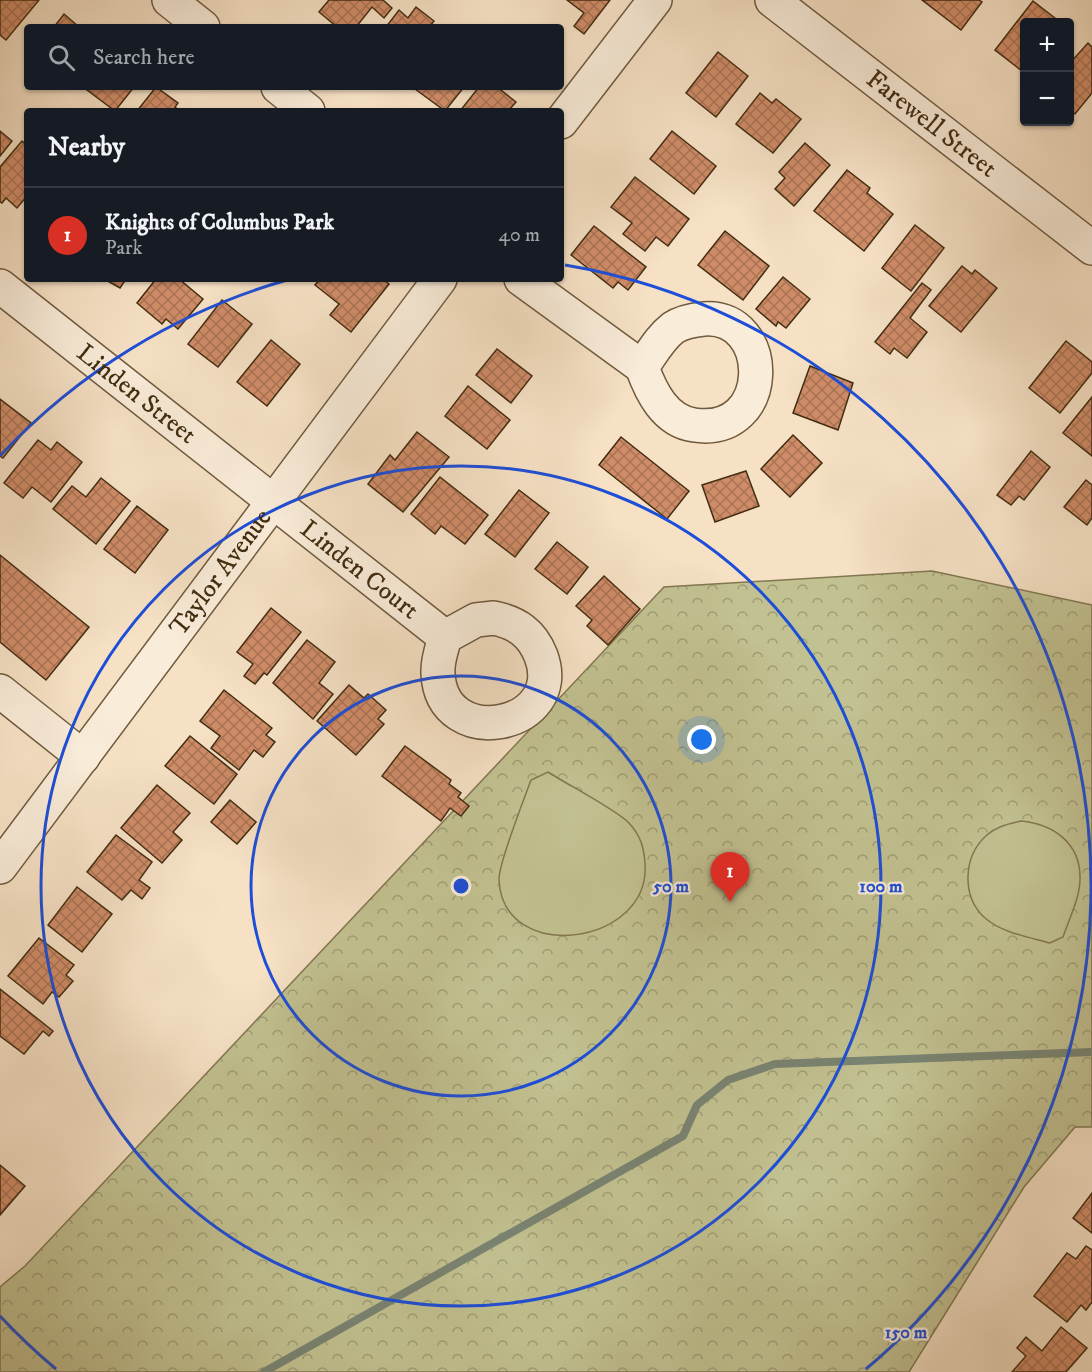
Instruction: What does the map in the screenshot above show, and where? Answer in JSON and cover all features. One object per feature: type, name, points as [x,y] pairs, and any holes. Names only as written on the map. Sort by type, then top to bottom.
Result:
[{"type":"street","points":[[170,0],[199,24]]},
{"type":"street","points":[[564,118],[656,0]]},
{"type":"street","name":"Farewell Street","points":[[772,0],[1092,248]]},
{"type":"street","points":[[282,90],[304,108]]},
{"type":"street","name":"Taylor Avenue","points":[[0,867],[438,282]]},
{"type":"street","points":[[525,282],[642,367]]},
{"type":"street","name":"Linden Street","points":[[0,286],[273,500]]},
{"type":"street","name":"Linden Court","points":[[273,500],[445,637]]},
{"type":"street","points":[[0,691],[83,758]]},
{"type":"green space","points":[[932,571],[1092,605],[1092,1127],[1075,1127],[1024,1187],[909,1372],[0,1372],[0,1287],[25,1266],[664,587]]},
{"type":"green space","points":[[548,772],[622,817],[636,833],[644,853],[645,864],[641,891],[625,913],[602,927],[576,935],[549,934],[524,925],[507,907],[499,880],[507,847],[531,780]]},
{"type":"green space","points":[[1021,821],[1044,826],[1054,831],[1070,846],[1079,866],[1080,879],[1074,908],[1063,937],[1050,943],[1016,934],[992,923],[977,909],[969,888],[969,865],[979,844],[995,829]]},
{"type":"building","points":[[0,0],[39,0],[6,40],[0,35]]},
{"type":"building","points":[[329,0],[383,0],[392,8],[384,18],[372,7],[358,24],[333,24],[319,12]]},
{"type":"building","points":[[567,0],[610,0],[584,34],[574,26],[584,13]]},
{"type":"building","points":[[922,0],[979,0],[982,2],[961,30]]},
{"type":"building","points":[[1033,1],[1055,18],[1020,18],[1020,69],[995,50]]},
{"type":"building","points":[[416,7],[434,21],[432,24],[388,24],[399,10],[408,18]]},
{"type":"building","points":[[64,14],[76,24],[56,24]]},
{"type":"building","points":[[1088,43],[1092,47],[1092,93],[1075,114],[1074,113],[1074,59]]},
{"type":"building","points":[[718,52],[748,76],[716,117],[686,93]]},
{"type":"building","points":[[87,90],[132,90],[117,108],[111,108]]},
{"type":"building","points":[[154,90],[160,90],[178,103],[176,108],[139,108]]},
{"type":"building","points":[[416,90],[462,90],[447,108],[441,108]]},
{"type":"building","points":[[477,90],[501,90],[516,102],[511,108],[462,108]]},
{"type":"building","points":[[760,93],[772,103],[776,99],[801,119],[773,153],[736,124]]},
{"type":"building","points":[[0,131],[12,141],[0,156]]},
{"type":"building","points":[[672,131],[716,166],[694,194],[650,159]]},
{"type":"building","points":[[22,141],[24,143],[24,200],[17,208],[6,198],[2,203],[0,202],[0,167]]},
{"type":"building","points":[[805,143],[830,165],[794,206],[775,189],[785,178],[779,172]]},
{"type":"building","points":[[847,170],[870,188],[867,193],[893,214],[864,251],[814,211]]},
{"type":"building","points":[[635,177],[689,219],[668,246],[656,237],[645,251],[623,234],[632,223],[611,207]]},
{"type":"building","points":[[915,225],[944,248],[911,291],[882,268]]},
{"type":"building","points":[[594,226],[646,267],[628,290],[618,282],[613,288],[571,255]]},
{"type":"building","points":[[725,231],[769,266],[743,300],[698,265]]},
{"type":"building","points":[[962,266],[972,274],[975,270],[997,288],[961,332],[929,306]]},
{"type":"building","points":[[783,277],[810,299],[786,328],[778,322],[776,326],[756,309]]},
{"type":"building","points":[[109,282],[124,282],[120,288]]},
{"type":"building","points":[[154,282],[183,282],[203,299],[178,329],[166,319],[162,324],[137,303]]},
{"type":"building","points":[[318,282],[387,282],[389,284],[351,332],[330,315],[339,304],[315,285]]},
{"type":"building","points":[[922,283],[931,290],[910,318],[927,332],[907,358],[894,348],[890,354],[875,342]]},
{"type":"building","points":[[222,300],[252,324],[218,367],[188,344]]},
{"type":"building","points":[[271,340],[300,364],[267,406],[237,382]]},
{"type":"building","points":[[1066,341],[1092,362],[1092,373],[1060,413],[1029,388]]},
{"type":"building","points":[[497,349],[532,376],[511,403],[476,375]]},
{"type":"building","points":[[810,366],[853,383],[838,430],[793,413]]},
{"type":"building","points":[[468,386],[510,420],[487,449],[445,416]]},
{"type":"building","points":[[1092,397],[1092,456],[1063,433]]},
{"type":"building","points":[[0,399],[31,423],[3,458],[0,456]]},
{"type":"building","points":[[417,432],[449,457],[403,512],[368,484],[390,455],[395,460]]},
{"type":"building","points":[[793,435],[822,463],[790,497],[761,469]]},
{"type":"building","points":[[621,437],[689,491],[667,519],[599,465]]},
{"type":"building","points":[[38,440],[51,450],[57,442],[82,462],[51,502],[32,487],[23,498],[4,483]]},
{"type":"building","points":[[1031,451],[1050,467],[1024,500],[1019,496],[1011,505],[997,495]]},
{"type":"building","points":[[746,471],[759,506],[715,522],[702,485]]},
{"type":"building","points":[[440,477],[488,515],[465,544],[441,526],[435,534],[411,514]]},
{"type":"building","points":[[101,478],[130,501],[96,544],[53,509],[72,486],[86,497]]},
{"type":"building","points":[[1086,480],[1092,485],[1092,518],[1087,525],[1064,507]]},
{"type":"building","points":[[519,490],[549,513],[515,557],[485,534]]},
{"type":"building","points":[[137,506],[168,530],[135,573],[104,549]]},
{"type":"building","points":[[557,542],[588,567],[567,594],[535,569]]},
{"type":"building","points":[[0,555],[89,627],[46,680],[0,642]]},
{"type":"building","points":[[604,576],[640,609],[608,645],[587,626],[592,620],[576,606]]},
{"type":"building","points":[[271,608],[301,632],[267,675],[264,673],[255,684],[244,676],[253,664],[237,652]]},
{"type":"building","points":[[307,640],[335,662],[319,683],[333,694],[313,719],[273,683]]},
{"type":"building","points":[[349,685],[364,698],[368,694],[386,710],[378,719],[384,724],[356,755],[317,721]]},
{"type":"building","points":[[224,690],[272,728],[266,735],[275,742],[263,757],[254,750],[239,770],[211,748],[220,736],[200,721]]},
{"type":"building","points":[[190,736],[237,774],[214,804],[165,766]]},
{"type":"building","points":[[405,746],[451,780],[449,784],[461,793],[458,797],[469,806],[461,816],[450,808],[441,821],[382,776]]},
{"type":"building","points":[[157,785],[190,813],[173,832],[182,840],[162,863],[121,828]]},
{"type":"building","points":[[230,800],[256,822],[237,844],[211,822]]},
{"type":"building","points":[[116,835],[152,862],[139,880],[150,888],[142,899],[131,890],[122,900],[87,872]]},
{"type":"building","points":[[77,887],[112,914],[82,952],[48,925]]},
{"type":"building","points":[[39,938],[74,965],[66,975],[73,981],[59,997],[52,992],[43,1004],[8,976]]},
{"type":"building","points":[[0,989],[53,1031],[49,1036],[43,1031],[24,1054],[0,1036]]},
{"type":"building","points":[[0,1165],[25,1186],[0,1215]]},
{"type":"building","points":[[1092,1193],[1092,1233],[1073,1218]]},
{"type":"building","points":[[1086,1246],[1092,1250],[1092,1302],[1086,1310],[1081,1305],[1067,1322],[1034,1296],[1067,1253],[1076,1259]]},
{"type":"building","points":[[1061,1327],[1087,1348],[1066,1372],[1012,1372],[1026,1356],[1017,1348],[1026,1337],[1042,1351]]},
{"type":"waterway","points":[[264,1372],[683,1136],[697,1105],[728,1080],[775,1064],[1092,1052]]},
{"type":"place","name":"Knights of Columbus Park","points":[[730,902]]}]
